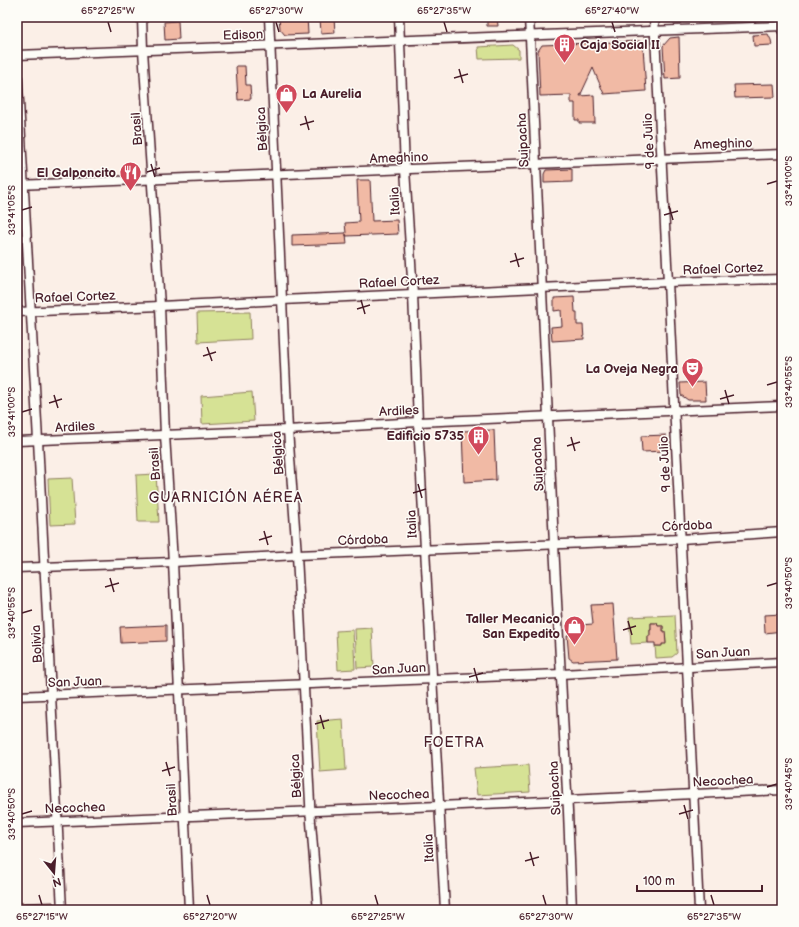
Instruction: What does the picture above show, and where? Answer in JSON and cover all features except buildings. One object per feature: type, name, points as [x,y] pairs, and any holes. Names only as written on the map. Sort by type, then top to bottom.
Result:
[{"type":"street","name":"Brasil","points":[[142,17],[160,306],[189,910]]},
{"type":"street","name":"Bélgica","points":[[269,17],[288,430],[297,554],[310,810],[318,910]]},
{"type":"street","name":"Italia","points":[[399,17],[418,422],[445,910]]},
{"type":"street","name":"Suipacha","points":[[528,17],[568,800],[572,910]]},
{"type":"street","name":"9 de Julio","points":[[654,17],[699,910]]},
{"type":"street","points":[[781,17],[782,30]]},
{"type":"street","name":"Edison","points":[[17,55],[782,26]]},
{"type":"street","name":"Bolivia","points":[[17,66],[20,185],[31,311],[62,910]]},
{"type":"street","name":"Ameghino","points":[[20,185],[782,154]]},
{"type":"street","name":"Rafael Cortez","points":[[17,312],[782,278]]},
{"type":"street","name":"Ardiles","points":[[17,441],[288,430],[418,422],[782,406]]},
{"type":"street","name":"Córdoba","points":[[17,568],[173,562],[297,554],[681,539],[782,532]]},
{"type":"street","name":"San Juan","points":[[17,696],[561,674],[782,662]]},
{"type":"street","name":"Necochea","points":[[17,823],[57,820],[439,806],[782,790]]},
{"type":"green space","points":[[513,45],[519,50],[519,58],[479,59],[478,47]]},
{"type":"green space","points":[[250,312],[251,339],[198,342],[197,313]]},
{"type":"green space","points":[[252,392],[254,421],[202,424],[201,396]]},
{"type":"green space","points":[[156,474],[159,522],[138,522],[136,475]]},
{"type":"green space","points":[[72,478],[75,524],[50,525],[48,479]]},
{"type":"green space","points":[[675,615],[677,653],[672,657],[656,658],[655,646],[661,646],[662,644],[666,643],[663,626],[658,626],[657,623],[651,623],[648,643],[631,644],[629,617]]},
{"type":"green space","points":[[372,628],[374,667],[357,668],[355,629]]},
{"type":"green space","points":[[353,630],[355,669],[338,670],[336,631]]},
{"type":"green space","points":[[343,719],[346,770],[320,772],[317,721]]},
{"type":"green space","points":[[528,765],[530,792],[477,795],[474,768]]},
{"type":"place","name":"Caja Social II","points":[[565,64]]},
{"type":"place","name":"La Aurelia","points":[[287,114]]},
{"type":"place","name":"El Galponcito","points":[[131,192]]},
{"type":"place","name":"La Oveja Negra","points":[[693,388]]},
{"type":"place","name":"Edificio 5735","points":[[479,456]]},
{"type":"place","name":"Taller Mecanico San Expedito","points":[[575,646]]},
{"type":"district","name":"GUARNICIÓN AÉREA","points":[[226,497]]},
{"type":"district","name":"FOETRA","points":[[454,742]]}]
